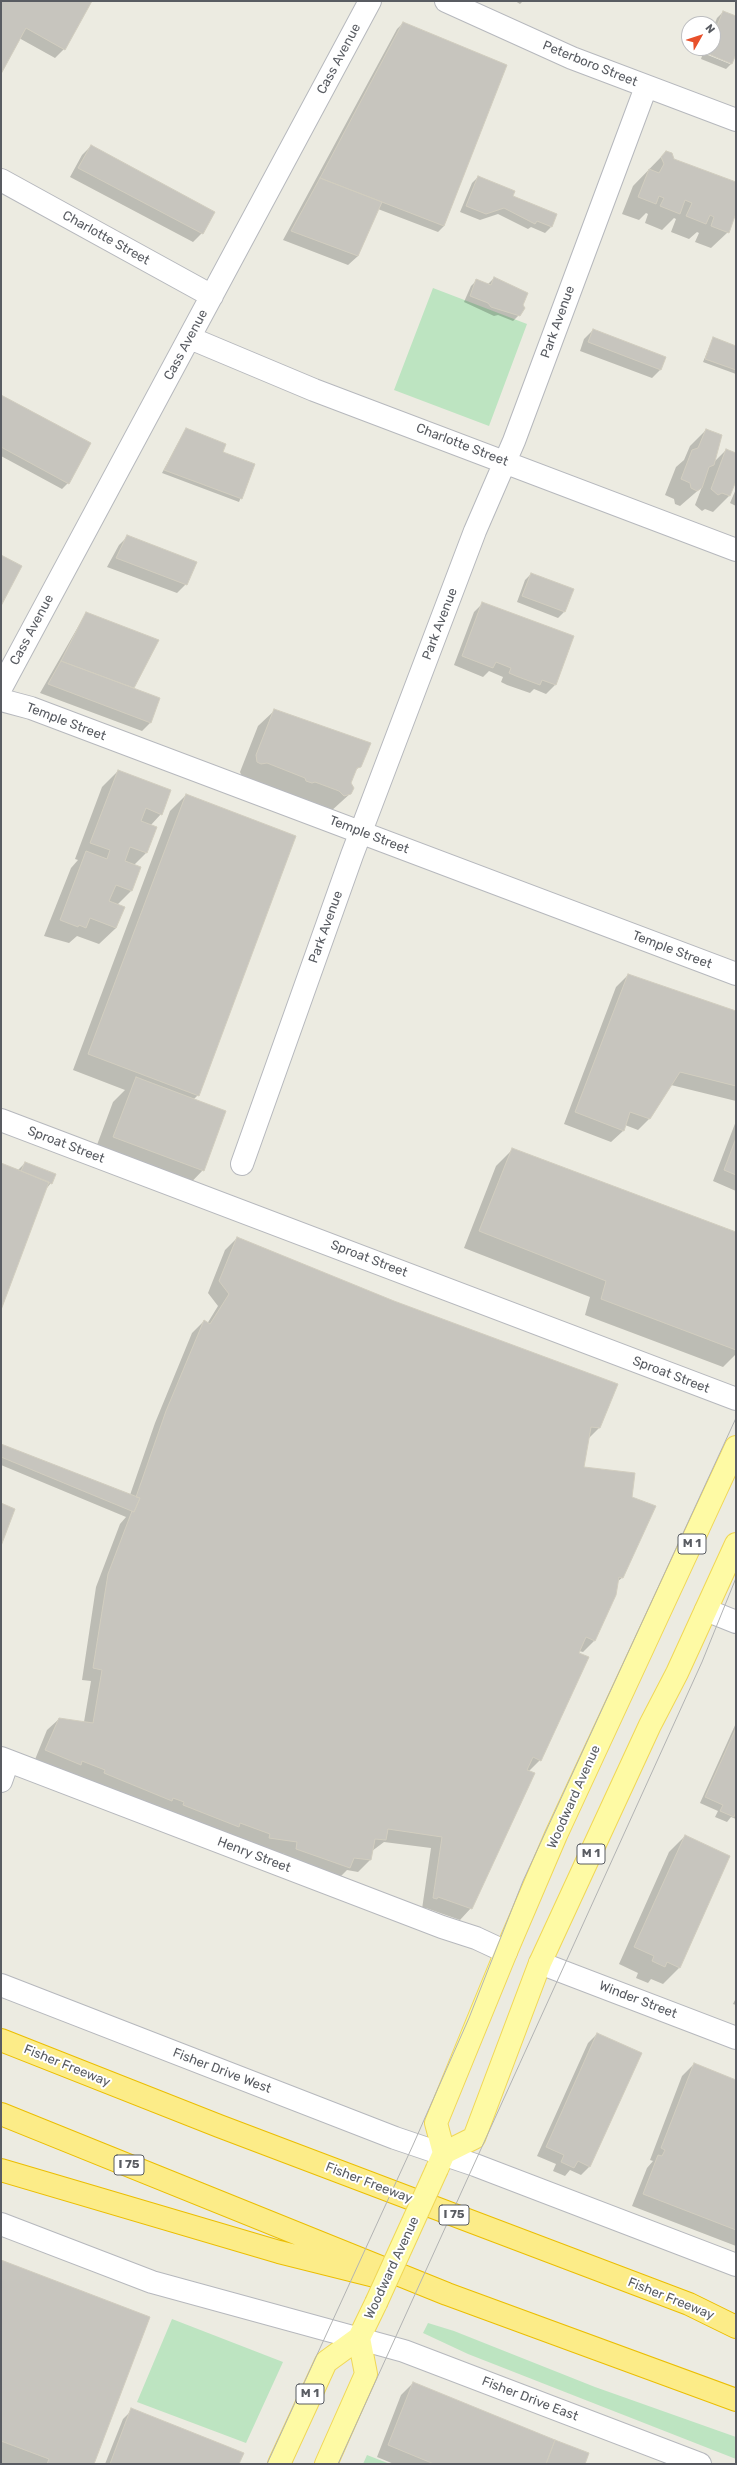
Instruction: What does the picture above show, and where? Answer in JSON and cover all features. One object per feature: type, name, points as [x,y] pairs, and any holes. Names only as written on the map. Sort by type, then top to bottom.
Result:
[{"type":"highway","name":"Fisher Freeway","points":[[1,2040],[219,2126],[689,2304],[736,2327]]},
{"type":"highway","name":"I 75","points":[[1,2114],[447,2294],[736,2400]]},
{"type":"highway","points":[[1,2170],[279,2252],[447,2294]]},
{"type":"highway","name":"I 75","points":[[689,2304],[736,2317]]},
{"type":"main road","name":"Woodward Avenue","points":[[279,2464],[326,2362],[359,2338],[440,2161],[436,2123],[506,1952],[556,1835],[736,1447]]},
{"type":"main road","name":"M 1","points":[[440,2161],[474,2138],[540,1963],[736,1544]]},
{"type":"main road","points":[[326,2464],[366,2374],[359,2338]]},
{"type":"street","name":"Cass Avenue","points":[[1,688],[370,1]]},
{"type":"street","name":"Peterboro Street","points":[[446,1],[572,58],[736,120]]},
{"type":"street","name":"Park Avenue","points":[[242,1164],[361,832],[476,531],[505,462],[646,87]]},
{"type":"street","name":"Charlotte Street","points":[[1,180],[212,296]]},
{"type":"street","name":"Charlotte Street","points":[[190,338],[314,390],[736,550]]},
{"type":"street","name":"Temple Street","points":[[1,700],[31,708],[736,974]]},
{"type":"street","name":"Sproat Street","points":[[10,1124],[736,1399]]},
{"type":"street","points":[[706,1610],[736,1622]]},
{"type":"street","name":"Henry Street","points":[[5,1759],[442,1927],[476,1938],[506,1952]]},
{"type":"street","points":[[1,1781],[5,1759]]},
{"type":"street","name":"Winder Street","points":[[540,1963],[736,2038]]},
{"type":"street","name":"Fisher Drive West","points":[[1,1985],[407,2142],[440,2161]]},
{"type":"street","points":[[440,2161],[736,2265]]},
{"type":"street","points":[[1,2224],[152,2282],[359,2338]]},
{"type":"street","name":"Fisher Drive East","points":[[359,2338],[404,2351],[670,2459],[700,2464]]},
{"type":"green space","points":[[433,288],[527,324],[489,426],[394,390]]},
{"type":"green space","points":[[172,2319],[283,2362],[246,2443],[137,2402]]},
{"type":"green space","points":[[428,2323],[454,2331],[595,2387],[736,2437],[736,2459],[468,2354],[423,2333]]},
{"type":"green space","points":[[367,2455],[390,2464],[363,2464]]},
{"type":"building","points":[[1,1],[92,1],[65,50],[26,28],[1,74]]},
{"type":"building","points":[[723,11],[736,16],[736,54],[732,64],[713,56],[721,56],[721,16]]},
{"type":"building","points":[[403,22],[507,65],[444,226],[320,178]]},
{"type":"building","points":[[91,145],[215,212],[203,234],[78,168]]},
{"type":"building","points":[[666,151],[672,153],[674,159],[736,182],[736,213],[729,233],[711,226],[714,217],[710,215],[706,224],[686,216],[692,203],[685,200],[680,214],[660,206],[664,198],[659,196],[656,204],[638,197],[649,169],[659,173],[664,164],[661,157]]},
{"type":"building","points":[[478,176],[515,191],[513,196],[557,214],[552,227],[537,221],[535,224],[504,208],[486,214],[466,206]]},
{"type":"building","points":[[320,178],[382,202],[358,256],[291,231]]},
{"type":"building","points":[[494,277],[528,293],[523,305],[525,308],[520,316],[491,307],[488,303],[470,296],[476,279],[491,285]]},
{"type":"building","points":[[593,329],[666,357],[661,370],[588,342]]},
{"type":"building","points":[[713,337],[736,346],[736,370],[705,359]]},
{"type":"building","points":[[1,395],[91,443],[69,484],[1,447]]},
{"type":"building","points":[[186,428],[226,444],[223,452],[255,464],[242,499],[164,470]]},
{"type":"building","points":[[706,429],[722,435],[714,465],[709,467],[702,488],[697,491],[691,488],[690,483],[681,479],[692,450],[698,448]]},
{"type":"building","points":[[726,449],[736,453],[736,481],[730,496],[722,493],[718,495],[711,489]]},
{"type":"building","points":[[127,535],[197,562],[187,585],[116,558]]},
{"type":"building","points":[[1,555],[22,566],[1,606]]},
{"type":"building","points":[[531,573],[574,589],[565,612],[522,596]]},
{"type":"building","points":[[482,602],[574,636],[556,685],[542,680],[540,685],[509,673],[511,668],[496,662],[493,668],[462,656]]},
{"type":"building","points":[[86,612],[159,640],[134,688],[61,661]]},
{"type":"building","points":[[61,661],[160,698],[151,723],[48,684]]},
{"type":"building","points":[[274,709],[371,743],[361,767],[357,768],[351,783],[354,788],[351,794],[344,796],[339,791],[315,782],[312,783],[306,781],[305,778],[267,763],[261,764],[257,762],[256,755]]},
{"type":"building","points":[[118,770],[171,790],[162,815],[146,808],[141,821],[157,827],[147,853],[130,847],[125,861],[141,867],[132,891],[116,885],[109,901],[125,907],[116,928],[90,918],[86,928],[79,925],[78,927],[60,920],[86,851],[107,859],[110,850],[90,843]]},
{"type":"building","points":[[186,794],[296,836],[199,1096],[88,1054]]},
{"type":"building","points":[[628,974],[736,1011],[736,1086],[680,1072],[650,1119],[630,1112],[624,1131],[575,1112]]},
{"type":"building","points":[[136,1077],[226,1111],[204,1171],[113,1137]]},
{"type":"building","points":[[736,1138],[736,1175],[724,1170]]},
{"type":"building","points":[[512,1148],[736,1232],[736,1350],[601,1299],[606,1281],[479,1231]]},
{"type":"building","points":[[25,1162],[56,1174],[52,1184],[21,1171]]},
{"type":"building","points":[[1,1163],[49,1182],[1,1310]]},
{"type":"building","points":[[237,1237],[394,1301],[618,1384],[600,1428],[591,1427],[584,1467],[635,1473],[632,1497],[656,1506],[623,1578],[619,1577],[616,1595],[595,1641],[586,1637],[579,1653],[589,1657],[541,1761],[533,1757],[527,1770],[535,1773],[472,1909],[438,1897],[437,1899],[433,1898],[442,1837],[388,1829],[386,1840],[375,1839],[371,1860],[354,1858],[350,1868],[296,1849],[297,1842],[269,1838],[270,1834],[240,1823],[239,1827],[183,1805],[184,1802],[173,1798],[172,1801],[104,1773],[105,1770],[82,1761],[81,1765],[45,1750],[59,1718],[93,1723],[102,1670],[93,1668],[108,1574],[132,1511],[134,1512],[140,1498],[136,1497],[166,1411],[204,1320],[210,1324],[229,1294],[219,1281]]},
{"type":"building","points":[[1,1444],[140,1498],[134,1512],[1,1457]]},
{"type":"building","points":[[1,1503],[15,1509],[1,1546]]},
{"type":"building","points":[[736,1728],[736,1811],[734,1817],[720,1811],[723,1805],[705,1797]]},
{"type":"building","points":[[685,1835],[730,1856],[680,1968],[667,1962],[665,1967],[652,1961],[654,1956],[634,1947]]},
{"type":"building","points":[[597,2033],[642,2053],[590,2167],[578,2161],[574,2168],[561,2162],[564,2155],[546,2147]]},
{"type":"building","points":[[694,2063],[736,2080],[736,2230],[643,2194],[658,2155],[662,2156],[665,2150],[661,2148]]},
{"type":"building","points":[[1,2260],[150,2317],[94,2464],[47,2464],[49,2459],[1,2441]]},
{"type":"building","points":[[413,2382],[555,2440],[546,2464],[434,2464],[388,2445]]},
{"type":"building","points":[[131,2408],[244,2453],[239,2464],[110,2464]]},
{"type":"building","points":[[555,2440],[589,2453],[585,2464],[546,2464]]},
{"type":"tram line","points":[[267,2464],[413,2145],[469,2018],[523,1881],[736,1418]]},
{"type":"tram line","points":[[338,2464],[702,1662],[736,1578]]}]
